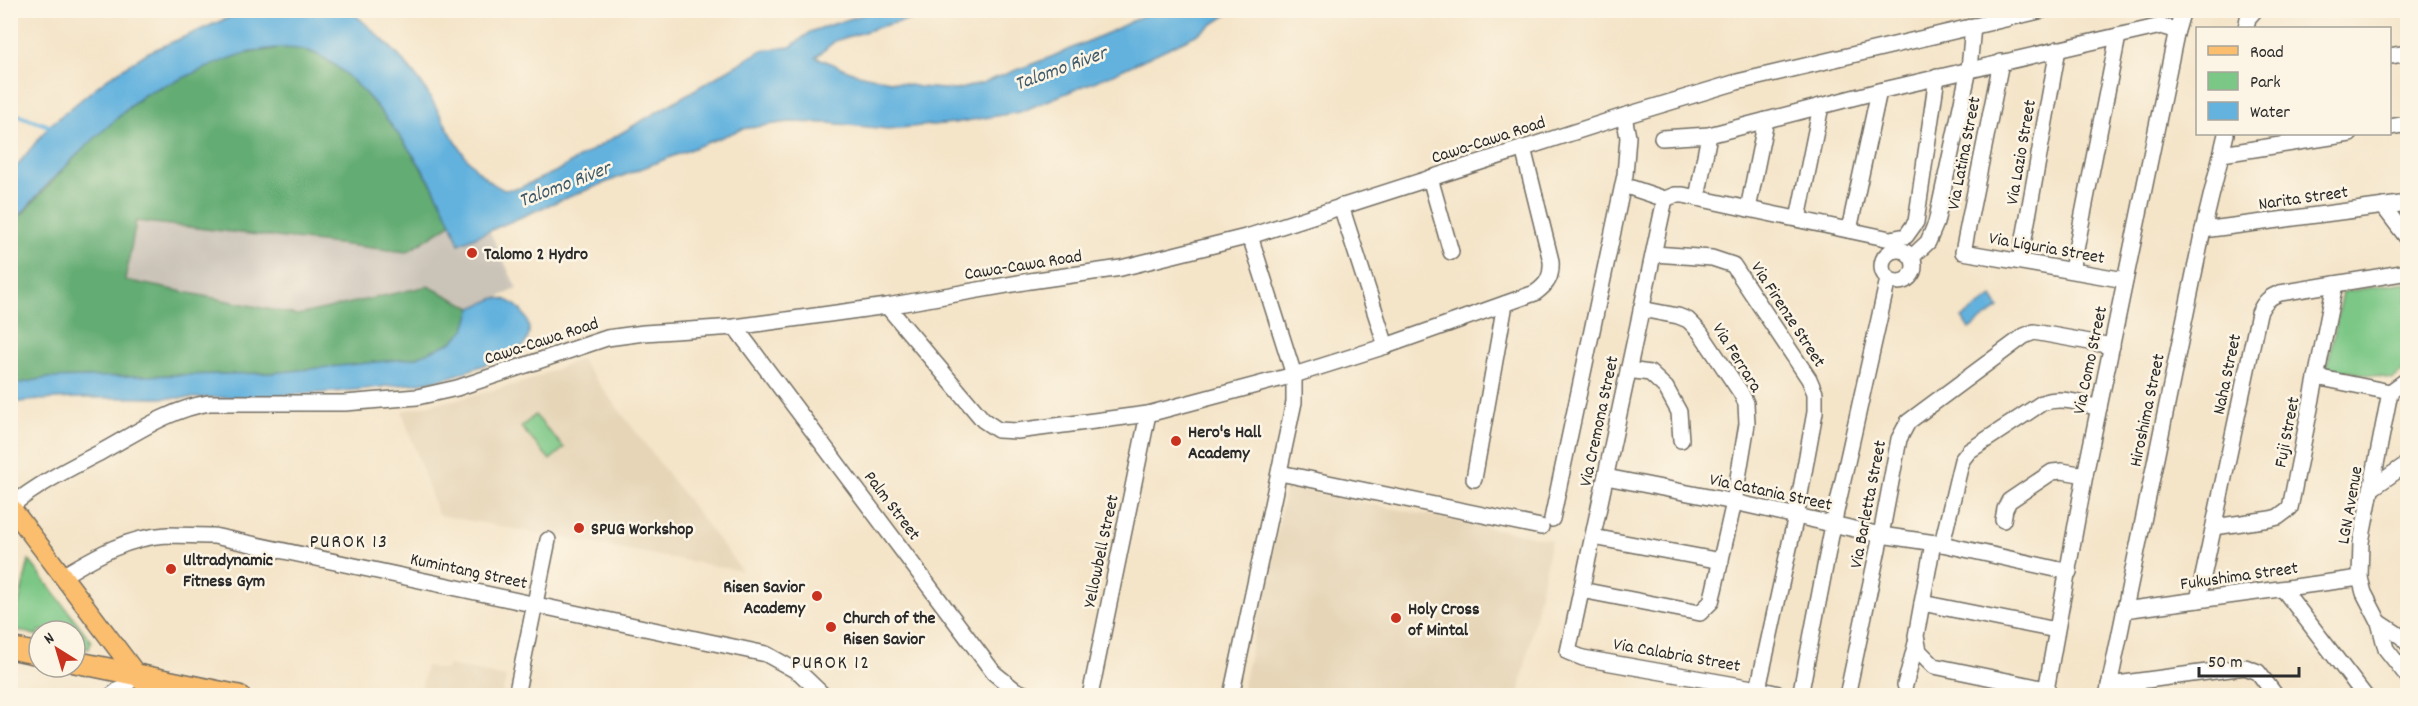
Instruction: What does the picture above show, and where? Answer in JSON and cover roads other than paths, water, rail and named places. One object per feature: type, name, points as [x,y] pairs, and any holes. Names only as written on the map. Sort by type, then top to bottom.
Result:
[{"type":"highway","points":[[10,648],[27,652]]},
{"type":"highway","points":[[87,664],[238,696]]},
{"type":"main road","points":[[11,506],[153,696]]},
{"type":"street","name":"Cawa-Cawa Road","points":[[11,506],[47,481],[158,420],[192,406],[209,403],[345,403],[417,397],[458,388],[607,338],[644,333],[735,327],[887,306],[1121,268],[1250,236],[1737,82],[1973,26],[2005,15],[2043,10]]},
{"type":"street","name":"Via Como Street","points":[[2046,692],[2085,475],[2174,32],[2183,10]]},
{"type":"street","points":[[1912,257],[1928,242],[1936,223],[1969,69],[1973,26]]},
{"type":"street","points":[[1662,138],[1709,135],[1969,69],[2162,26],[2174,32]]},
{"type":"street","points":[[2072,270],[2118,36]]},
{"type":"street","name":"Via Lazio Street","points":[[2020,261],[2058,49]]},
{"type":"street","points":[[2391,56],[2408,53]]},
{"type":"street","name":"Via Latina Street","points":[[1963,252],[2001,62]]},
{"type":"street","points":[[1632,188],[1665,199],[1675,195],[1697,198],[1890,239],[1906,236],[1916,222],[1937,77]]},
{"type":"street","points":[[1849,230],[1878,91]]},
{"type":"street","points":[[1798,219],[1821,106]]},
{"type":"street","points":[[1280,473],[1546,523],[1625,175],[1628,137],[1624,116]]},
{"type":"street","points":[[1748,209],[1766,120]]},
{"type":"street","points":[[2391,127],[2408,124]]},
{"type":"street","points":[[1697,198],[1709,135]]},
{"type":"street","name":"Hiroshima Street","points":[[2108,690],[2226,135]]},
{"type":"street","points":[[2222,154],[2344,135]]},
{"type":"street","points":[[887,306],[983,420],[998,430],[1017,431],[1148,414],[1294,375],[1386,346],[1536,293],[1549,280],[1552,270],[1550,252],[1523,148]]},
{"type":"street","points":[[1430,178],[1451,252]]},
{"type":"street","name":"Via Cremona Street","points":[[1568,652],[1665,199]]},
{"type":"street","name":"Narita Street","points":[[2204,230],[2408,203]]},
{"type":"street","points":[[1341,206],[1386,346]]},
{"type":"street","points":[[2383,206],[2408,239]]},
{"type":"street","points":[[1231,696],[1294,402],[1294,375],[1250,236]]},
{"type":"street","points":[[1800,696],[1833,525],[1888,279],[1882,266],[1887,254],[1901,250],[1912,257],[1915,267],[1911,277],[1901,282],[1888,279]]},
{"type":"street","name":"Via Liguria Street","points":[[1963,252],[2125,280]]},
{"type":"street","name":"Via Firenze Street","points":[[1654,254],[1712,258],[1733,265],[1809,379],[1815,393],[1815,412],[1796,516]]},
{"type":"street","name":"Naha Street","points":[[2198,600],[2259,313],[2270,297],[2280,293],[2408,272]]},
{"type":"street","name":"Fuji Street","points":[[2214,527],[2278,517],[2290,508],[2335,284]]},
{"type":"street","points":[[1474,479],[1505,304]]},
{"type":"street","name":"Via Ferrara","points":[[1581,590],[1691,613],[1700,612],[1711,602],[1734,502],[1747,424],[1746,403],[1742,393],[1700,332],[1688,320],[1641,309]]},
{"type":"street","name":"Palm Street","points":[[735,327],[1007,691],[1029,696]]},
{"type":"street","name":"Via Barletta Street","points":[[1847,692],[1899,439],[1904,429],[1914,416],[2024,336],[2034,332],[2112,346]]},
{"type":"street","points":[[1628,370],[1650,373],[1666,388],[1679,412],[1681,440]]},
{"type":"street","points":[[2316,377],[2391,392],[2408,379]]},
{"type":"street","name":"LGN Avenue","points":[[2391,392],[2361,542],[2360,578],[2379,622],[2386,648],[2408,676]]},
{"type":"street","points":[[1905,685],[1916,643],[1922,603],[1938,543],[1960,466],[1969,451],[2048,401],[2066,399],[2099,408]]},
{"type":"street","name":"Yellowbell Street","points":[[1090,696],[1148,414]]},
{"type":"street","points":[[2371,489],[2408,463]]},
{"type":"street","points":[[2003,520],[2009,501],[2052,472],[2062,471],[2085,475]]},
{"type":"street","name":"Via Catania Street","points":[[1606,477],[1734,502],[1881,535],[1938,543],[2069,572]]},
{"type":"street","points":[[1758,688],[1796,516]]},
{"type":"street","name":"Kumintang Street","points":[[64,575],[99,555],[139,539],[166,535],[214,536],[766,654],[800,673],[824,696]]},
{"type":"street","points":[[1593,537],[1721,561]]},
{"type":"street","points":[[516,696],[548,540]]},
{"type":"street","name":"Fukushima Street","points":[[2124,610],[2360,578]]},
{"type":"street","points":[[2283,588],[2365,696]]},
{"type":"street","points":[[1922,603],[2056,630]]},
{"type":"street","name":"LGN Avenue","points":[[2379,622],[2402,637],[2408,644]]},
{"type":"street","points":[[1916,643],[1919,651],[1934,666],[2046,692]]},
{"type":"street","name":"Via Calabria Street","points":[[1568,652],[1583,658],[1758,688],[1779,694]]},
{"type":"street","points":[[2108,690],[2245,667],[2258,672],[2276,696]]},
{"type":"street","points":[[111,696],[138,675]]},
{"type":"water","name":"Talomo River","points":[[246,10],[351,11],[406,63],[430,97],[466,157],[489,181],[504,190],[519,188],[555,172],[762,50],[790,47],[812,31],[874,11],[950,11],[886,25],[835,41],[816,57],[857,74],[919,87],[956,90],[982,83],[1051,57],[1152,11],[1233,11],[1196,35],[1113,74],[1020,112],[954,123],[888,129],[788,122],[742,129],[551,204],[459,244],[447,212],[422,168],[384,116],[353,81],[341,70],[316,54],[304,50],[272,48],[241,55],[210,66],[153,90],[140,98],[59,172],[11,226],[11,173],[49,126],[105,80],[147,53]]},
{"type":"water","points":[[1992,297],[1999,308],[1969,329],[1962,318]]},
{"type":"water","points":[[495,298],[511,302],[523,314],[529,329],[524,345],[505,357],[437,380],[299,394],[216,398],[66,398],[11,403],[11,385],[47,378],[272,373],[415,358],[452,342],[465,329],[472,308]]},
{"type":"waterway","points":[[10,112],[52,127]]},
{"type":"place","name":"Talomo 2 Hydro","points":[[472,253]]},
{"type":"place","name":"Hero's Hall Academy","points":[[1176,441]]},
{"type":"place","name":"SPUG Workshop","points":[[579,528]]},
{"type":"place","name":"Ultradynamic Fitness Gym","points":[[171,569]]},
{"type":"place","name":"Risen Savior Academy","points":[[817,596]]},
{"type":"place","name":"Holy Cross of Mintal","points":[[1396,618]]},
{"type":"place","name":"Church of the Risen Savior","points":[[831,627]]},
{"type":"district","name":"PUROK 13","points":[[349,540]]},
{"type":"district","name":"PUROK 12","points":[[831,661]]}]
